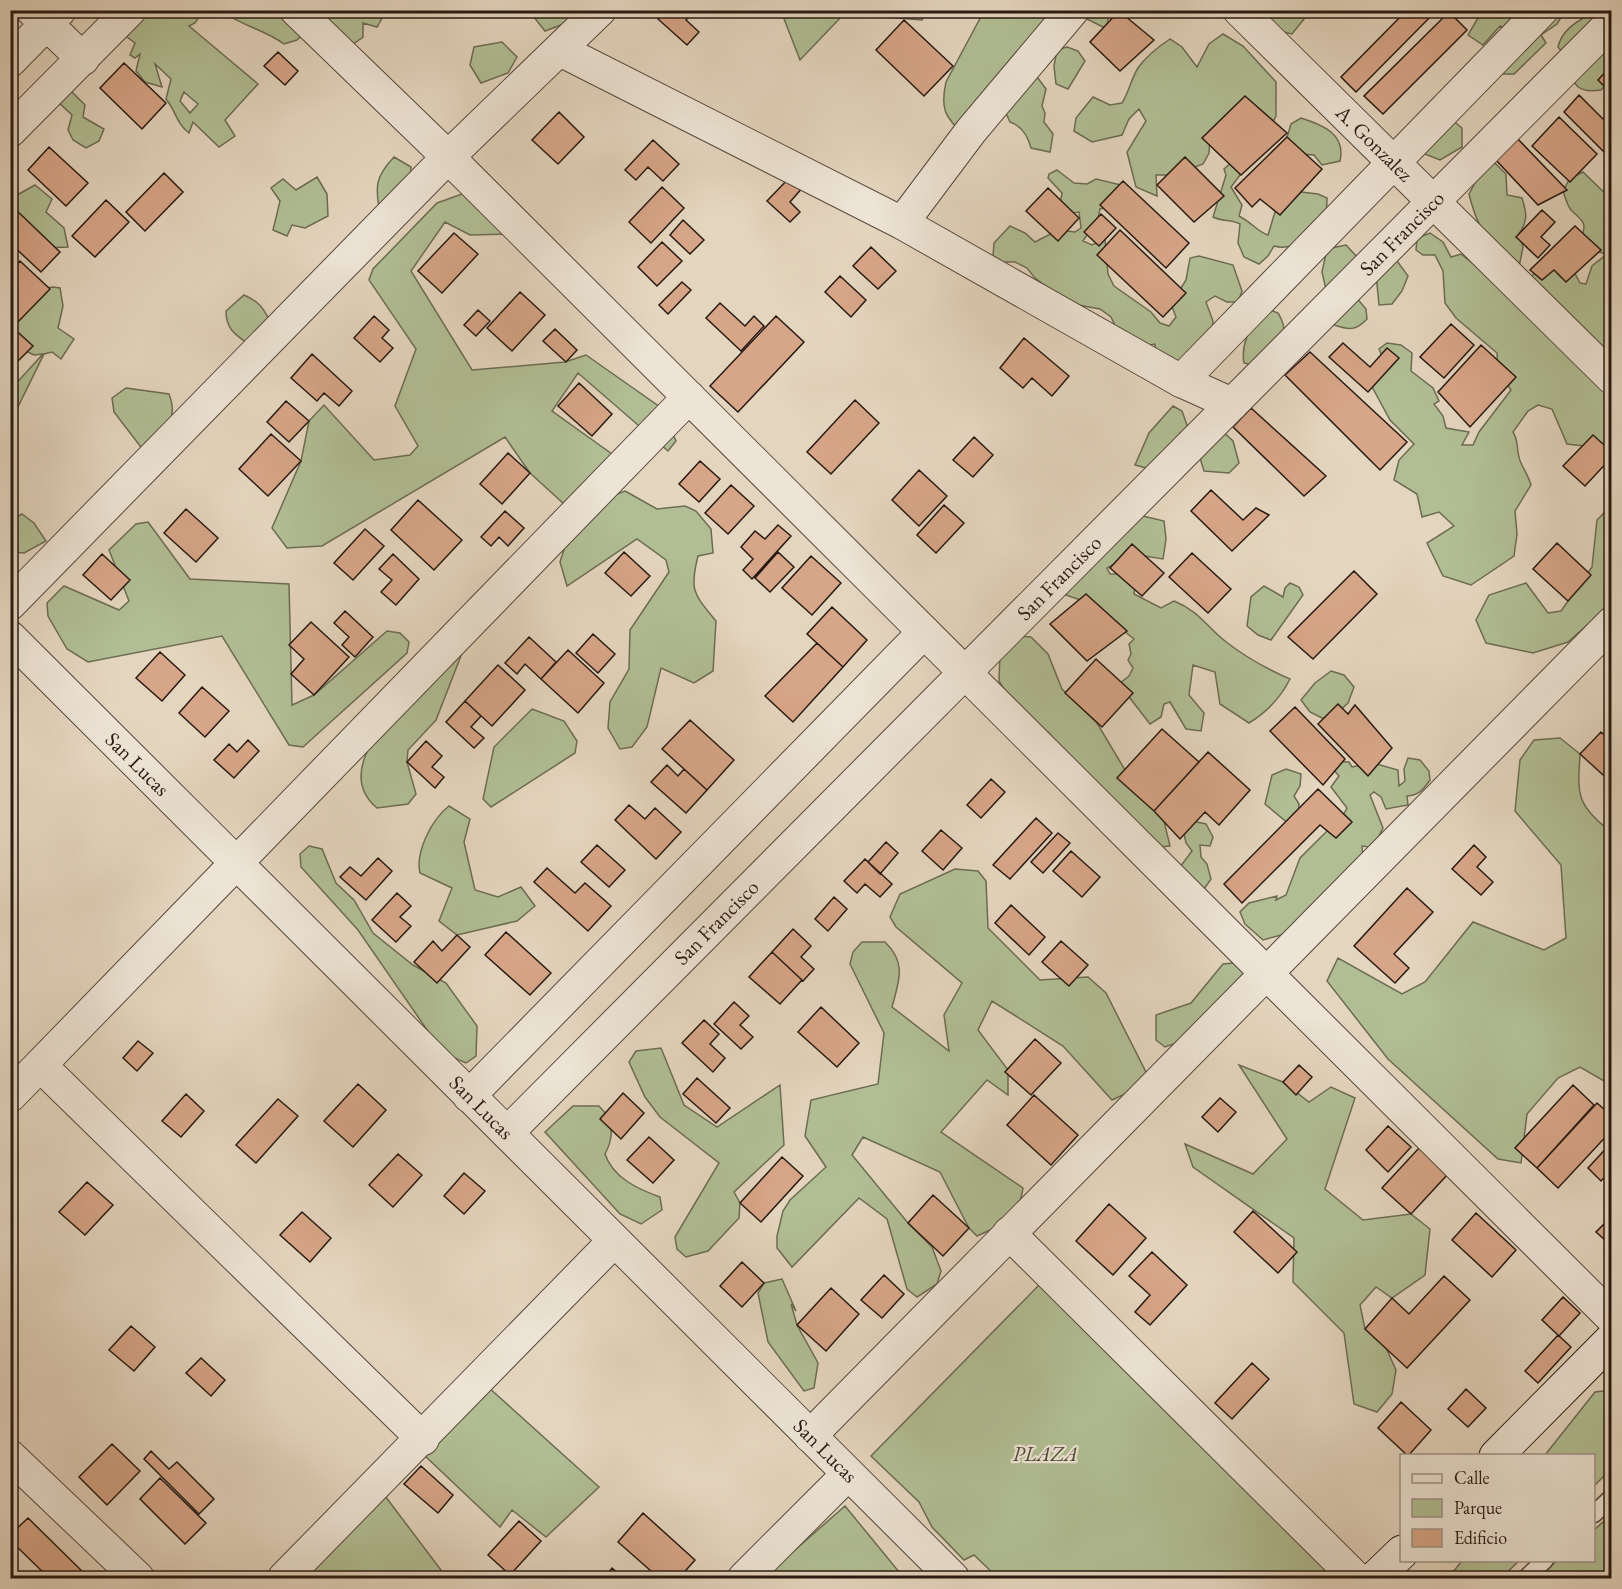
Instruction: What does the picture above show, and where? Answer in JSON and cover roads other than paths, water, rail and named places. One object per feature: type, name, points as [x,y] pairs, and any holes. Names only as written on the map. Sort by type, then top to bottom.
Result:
[{"type":"street","points":[[10,132],[130,10]]},
{"type":"street","points":[[296,10],[448,157],[1611,1318]]},
{"type":"street","points":[[10,604],[448,157],[600,10]]},
{"type":"street","points":[[902,223],[971,131],[1073,10]]},
{"type":"street","name":"A. Gonzalez","points":[[1239,10],[1611,378]]},
{"type":"street","points":[[1181,381],[1542,10]]},
{"type":"street","points":[[10,61],[46,15],[82,59]]},
{"type":"street","name":"San Francisco","points":[[507,1133],[1611,22]]},
{"type":"street","points":[[560,50],[902,223],[1181,381],[1232,404]]},
{"type":"street","points":[[10,1096],[689,397]]},
{"type":"street","points":[[810,1436],[1611,623]]},
{"type":"street","points":[[470,1096],[924,633]]},
{"type":"street","name":"San Lucas","points":[[10,636],[953,1578]]},
{"type":"street","points":[[41,1066],[423,1439]]},
{"type":"street","points":[[1009,1233],[1356,1578]]},
{"type":"street","points":[[284,1578],[423,1439],[614,1241]]},
{"type":"street","points":[[1497,1454],[1611,1339]]},
{"type":"street","points":[[10,1456],[138,1578]]},
{"type":"street","points":[[744,1578],[848,1473]]},
{"type":"street","points":[[1375,1578],[1400,1553]]},
{"type":"lane","points":[[1595,1512],[1611,1497]]},
{"type":"lane","points":[[1526,1578],[1543,1562]]},
{"type":"park label","name":"PLAZA","points":[[1045,1454]]}]
